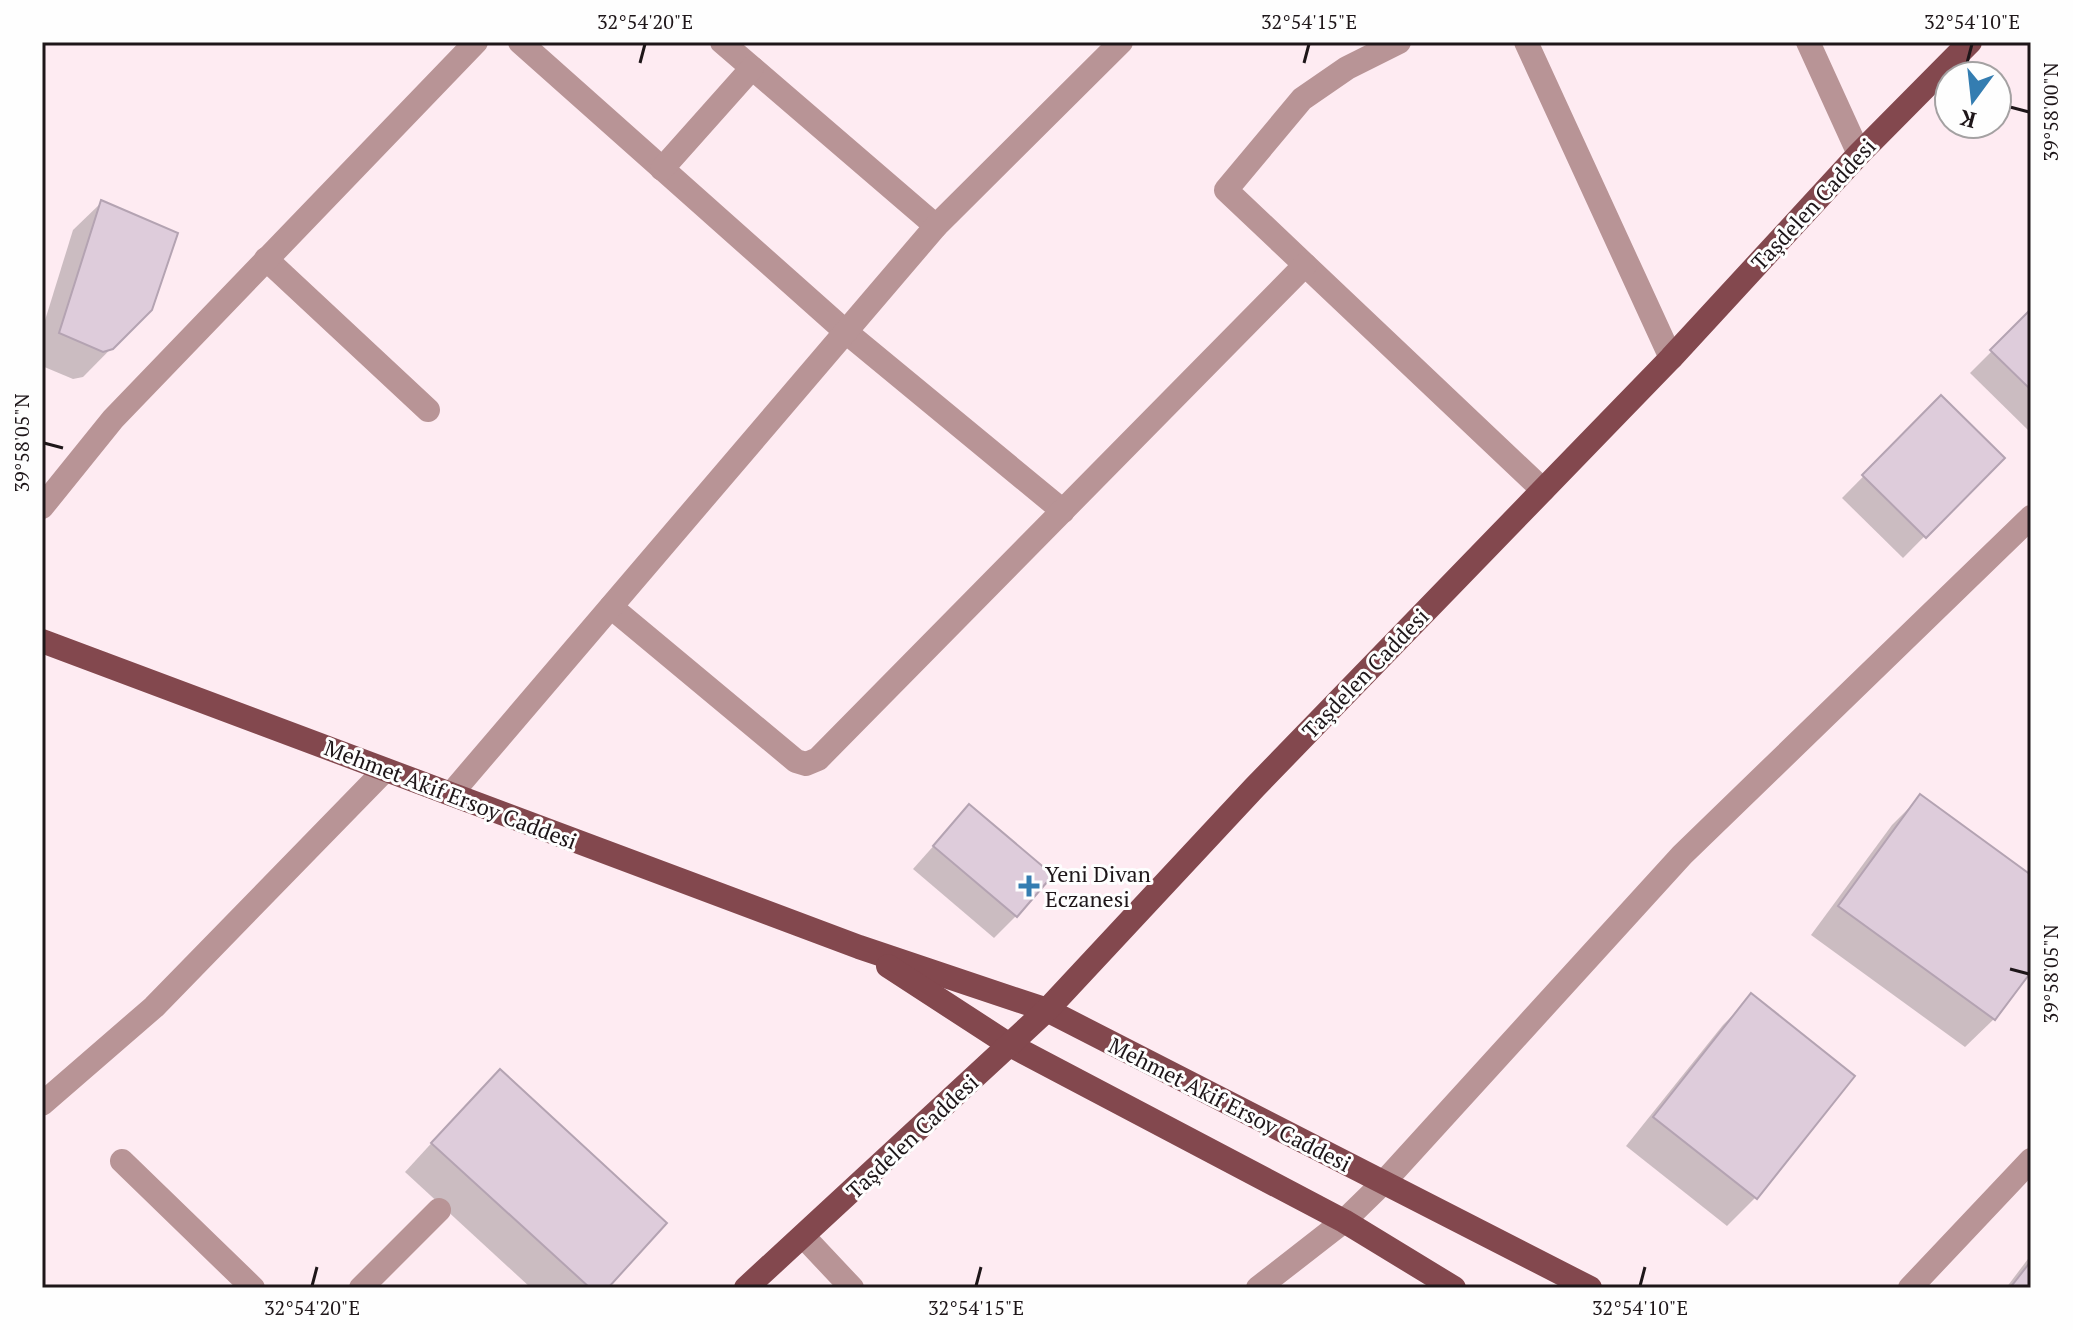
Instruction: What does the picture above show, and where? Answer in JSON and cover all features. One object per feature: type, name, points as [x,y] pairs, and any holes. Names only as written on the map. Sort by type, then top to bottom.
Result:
[{"type":"main road","name":"Taşdelen Caddesi","points":[[746,1288],[924,1127],[1047,1010],[1255,787],[1671,358],[1859,154],[1970,42]]},
{"type":"main road","name":"Mehmet Akif Ersoy Caddesi","points":[[42,641],[859,947],[1047,1010],[1590,1288]]},
{"type":"main road","name":"Mehmet Akif Ersoy Caddesi","points":[[859,947],[1008,1044],[1344,1221],[1454,1288]]},
{"type":"street","points":[[42,507],[113,419],[476,42]]},
{"type":"street","points":[[520,42],[846,332],[1063,511]]},
{"type":"street","points":[[722,42],[936,226]]},
{"type":"street","points":[[451,794],[936,226],[1121,42]]},
{"type":"street","points":[[1399,42],[1347,68],[1302,99],[1226,190],[1543,490]]},
{"type":"street","points":[[1526,42],[1671,358]]},
{"type":"street","points":[[1808,42],[1859,154]]},
{"type":"street","points":[[662,169],[752,68]]},
{"type":"street","points":[[266,259],[428,410]]},
{"type":"street","points":[[611,607],[796,761],[806,764],[818,759],[1305,265]]},
{"type":"street","points":[[1258,1288],[1344,1221],[1384,1182],[1682,855],[2031,517]]},
{"type":"street","points":[[42,1104],[154,1007],[385,770]]},
{"type":"street","points":[[122,1161],[253,1288]]},
{"type":"street","points":[[1910,1288],[2029,1165]]},
{"type":"street","points":[[361,1288],[439,1210]]},
{"type":"street","points":[[804,1237],[852,1288]]},
{"type":"building","points":[[101,200],[178,233],[152,310],[113,349],[103,352],[59,333]]},
{"type":"building","points":[[2031,309],[2031,390],[1990,350]]},
{"type":"building","points":[[1941,395],[2005,458],[1926,538],[1862,475]]},
{"type":"building","points":[[1920,794],[2031,875],[2031,972],[1995,1020],[1838,906]]},
{"type":"building","points":[[969,804],[1053,875],[1017,917],[933,846]]},
{"type":"building","points":[[1751,993],[1855,1076],[1757,1199],[1653,1117]]},
{"type":"building","points":[[500,1069],[667,1223],[608,1288],[590,1288],[431,1143]]},
{"type":"building","points":[[2031,1261],[2031,1288],[2010,1288]]},
{"type":"place","name":"Yeni Divan Eczanesi","points":[[1029,886]]}]
